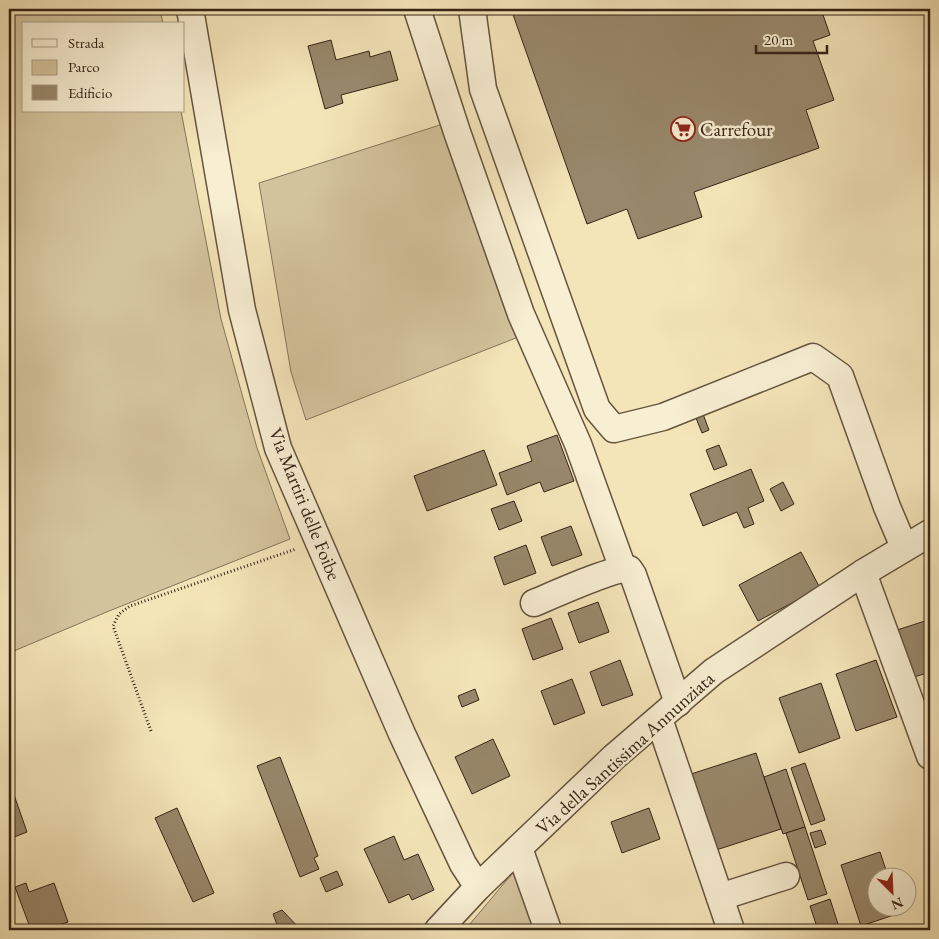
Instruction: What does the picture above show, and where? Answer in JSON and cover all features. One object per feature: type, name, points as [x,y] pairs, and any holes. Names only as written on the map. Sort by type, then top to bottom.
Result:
[{"type":"street","name":"Via Martiri delle Foibe","points":[[190,9],[242,310],[278,448],[402,734],[462,864],[478,887]]},
{"type":"street","points":[[417,9],[460,141],[521,314],[578,444],[623,568]]},
{"type":"street","points":[[472,9],[483,88],[597,409],[614,429],[663,417],[813,357],[840,376],[887,507],[904,547]]},
{"type":"street","name":"Via della Santissima Annunziata","points":[[438,930],[478,887],[614,757],[714,671],[863,573],[930,532]]},
{"type":"street","points":[[534,603],[623,568],[633,574],[661,717],[713,930]]},
{"type":"street","points":[[863,573],[930,756]]},
{"type":"street","points":[[661,717],[731,930]]},
{"type":"street","points":[[519,848],[548,930]]},
{"type":"street","points":[[720,897],[786,876]]},
{"type":"path","points":[[151,731],[113,626],[119,614],[130,606],[318,541]]},
{"type":"green space","points":[[9,9],[160,9],[163,22],[22,22],[22,112],[181,112],[221,319],[257,448],[290,539],[9,653]]},
{"type":"green space","points":[[443,124],[521,336],[306,420],[291,372],[259,183]]},
{"type":"green space","points":[[516,869],[539,930],[465,930]]},
{"type":"building","name":"Carrefour","points":[[511,9],[821,9],[830,35],[813,41],[834,100],[806,110],[819,148],[694,192],[702,217],[638,239],[627,209],[587,224]]},
{"type":"building","points":[[331,40],[336,60],[369,51],[370,57],[390,51],[398,80],[341,95],[343,103],[325,109],[308,46]]},
{"type":"building","points":[[703,414],[709,430],[702,433],[696,418]]},
{"type":"building","points":[[557,435],[574,481],[544,492],[540,482],[507,495],[499,473],[532,461],[527,446]]},
{"type":"building","points":[[719,445],[727,465],[714,470],[706,450]]},
{"type":"building","points":[[484,450],[497,485],[427,511],[414,476]]},
{"type":"building","points":[[751,469],[764,501],[748,508],[754,524],[744,528],[737,512],[703,526],[690,494]]},
{"type":"building","points":[[783,482],[794,504],[781,511],[770,489]]},
{"type":"building","points":[[514,501],[522,521],[499,530],[491,509]]},
{"type":"building","points":[[571,526],[582,555],[552,566],[541,537]]},
{"type":"building","points":[[526,545],[536,573],[504,585],[494,557]]},
{"type":"building","points":[[801,552],[820,588],[758,621],[739,585]]},
{"type":"building","points":[[598,602],[609,632],[579,643],[568,613]]},
{"type":"building","points":[[551,618],[563,649],[533,660],[522,629]]},
{"type":"building","points":[[928,620],[930,626],[930,672],[911,678],[897,630]]},
{"type":"building","points":[[620,660],[633,695],[602,706],[590,672]]},
{"type":"building","points":[[876,660],[897,717],[856,731],[836,674]]},
{"type":"building","points":[[572,679],[585,713],[554,725],[541,691]]},
{"type":"building","points":[[821,683],[840,738],[799,753],[779,698]]},
{"type":"building","points":[[475,689],[479,700],[462,707],[458,696]]},
{"type":"building","points":[[493,739],[510,776],[472,794],[455,757]]},
{"type":"building","points":[[756,753],[781,829],[713,851],[688,775]]},
{"type":"building","points":[[280,757],[318,856],[314,858],[319,869],[300,877],[257,766]]},
{"type":"building","points":[[805,763],[825,820],[811,825],[791,768]]},
{"type":"building","points":[[786,769],[805,827],[783,834],[764,777]]},
{"type":"building","points":[[13,792],[27,832],[9,839],[9,794]]},
{"type":"building","points":[[177,808],[214,893],[193,902],[155,818]]},
{"type":"building","points":[[649,808],[660,839],[622,853],[611,822]]},
{"type":"building","points":[[805,827],[827,894],[808,900],[786,833]]},
{"type":"building","points":[[821,830],[826,844],[815,848],[810,833]]},
{"type":"building","points":[[394,836],[404,860],[418,854],[434,890],[412,900],[409,894],[389,903],[364,849]]},
{"type":"building","points":[[880,852],[885,866],[866,866],[866,916],[891,916],[861,926],[841,865]]},
{"type":"building","points":[[337,871],[343,885],[326,892],[320,878]]},
{"type":"building","points":[[26,883],[29,892],[54,883],[68,922],[45,930],[31,930],[15,887]]},
{"type":"building","points":[[830,899],[838,924],[818,930],[810,906]]},
{"type":"building","points":[[282,910],[300,929],[279,930],[273,914]]},
{"type":"place","name":"Carrefour","points":[[683,129]]}]
